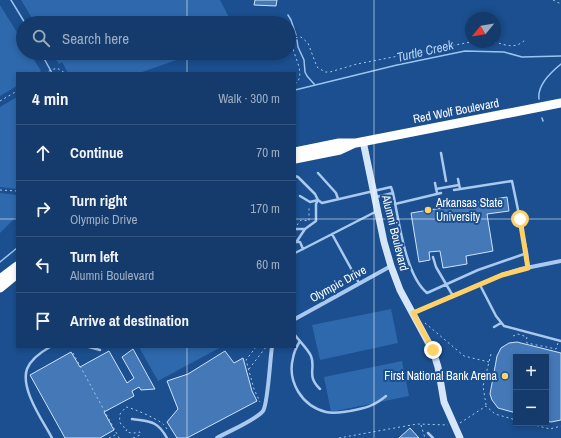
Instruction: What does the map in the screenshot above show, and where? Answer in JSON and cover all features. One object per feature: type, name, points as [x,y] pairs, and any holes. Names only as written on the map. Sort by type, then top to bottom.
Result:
[{"type":"highway","name":"Red Wolf Boulevard","points":[[296,152],[338,143],[360,142],[561,104]]},
{"type":"highway","name":"Red Wolf Boulevard","points":[[296,159],[340,150],[360,142]]},
{"type":"highway","points":[[0,279],[16,267]]},
{"type":"highway","points":[[0,288],[16,275]]},
{"type":"street","name":"Alumni Boulevard","points":[[360,142],[374,194],[390,266],[400,290],[433,350],[438,367],[444,402],[451,426],[460,438]]},
{"type":"street","points":[[413,313],[502,275],[561,261]]},
{"type":"street","name":"Olympic Drive","points":[[296,317],[390,266]]},
{"type":"street","points":[[217,438],[263,411],[266,400],[272,348]]},
{"type":"lane","points":[[441,153],[446,181]]},
{"type":"lane","points":[[318,173],[336,193],[338,199]]},
{"type":"lane","points":[[296,176],[315,194],[318,200],[316,204],[316,221],[305,229],[296,241],[300,242],[303,249]]},
{"type":"lane","points":[[458,178],[460,189]]},
{"type":"lane","points":[[454,190],[512,181],[527,253],[528,268]]},
{"type":"lane","points":[[435,183],[437,194]]},
{"type":"lane","points":[[436,189],[459,184]]},
{"type":"lane","points":[[374,194],[391,187],[404,245],[417,282],[427,293],[478,270],[527,253]]},
{"type":"lane","points":[[395,204],[442,192]]},
{"type":"lane","points":[[300,196],[309,201],[318,200],[322,202],[374,194],[393,193]]},
{"type":"lane","points":[[296,252],[378,211]]},
{"type":"lane","points":[[296,228],[305,229]]},
{"type":"lane","points":[[332,234],[359,283]]},
{"type":"lane","points":[[433,257],[436,267],[453,296]]},
{"type":"lane","points":[[480,285],[496,316],[504,326],[518,331],[561,341]]},
{"type":"lane","points":[[494,327],[501,323]]},
{"type":"lane","points":[[296,336],[311,356],[312,377],[320,388]]},
{"type":"lane","points":[[300,341],[293,358],[292,373],[296,388],[301,397],[312,406],[326,412],[338,413],[376,405],[386,396]]},
{"type":"lane","points":[[48,348],[32,360],[27,369],[27,382],[29,395],[52,438]]},
{"type":"lane","points":[[93,348],[100,350]]},
{"type":"lane","points":[[132,419],[158,425],[167,438]]},
{"type":"lane","points":[[428,433],[433,438]]},
{"type":"path","points":[[552,0],[561,4]]},
{"type":"path","points":[[296,38],[301,37],[308,43],[317,67],[325,72],[330,72],[357,64],[465,43]]},
{"type":"path","points":[[501,44],[515,46],[526,39]]},
{"type":"path","points":[[296,57],[301,77],[296,83]]},
{"type":"path","points":[[46,72],[53,68],[60,69],[64,72]]},
{"type":"path","points":[[0,101],[16,92]]},
{"type":"path","points":[[0,190],[16,191]]},
{"type":"path","points":[[296,227],[301,220],[309,221],[309,201]]},
{"type":"path","points":[[424,323],[464,356],[489,362]]},
{"type":"path","points":[[513,336],[518,334],[527,337],[527,342],[556,349],[558,343],[561,344]]},
{"type":"path","points":[[255,348],[246,360],[254,389],[260,402]]},
{"type":"path","points":[[249,369],[265,348]]},
{"type":"path","points":[[73,353],[119,438],[122,438]]},
{"type":"path","points":[[491,354],[483,386],[486,406],[495,414],[513,419]]},
{"type":"path","points":[[339,438],[421,424],[451,426],[486,406]]},
{"type":"path","points":[[421,424],[425,438]]},
{"type":"path","points":[[538,426],[550,429],[561,426]]},
{"type":"path","points":[[109,438],[117,434]]},
{"type":"shaded area","points":[[21,0],[220,0],[228,16],[31,16]]},
{"type":"shaded area","points":[[0,5],[16,31],[16,60],[34,60],[41,71],[16,72],[16,87],[0,96]]},
{"type":"shaded area","points":[[56,60],[177,60],[142,72],[67,72],[62,62],[59,64]]},
{"type":"shaded area","points":[[16,98],[16,189],[0,187],[0,107]]},
{"type":"shaded area","points":[[0,193],[16,195],[16,217],[0,233]]},
{"type":"shaded area","points":[[391,309],[398,343],[320,360],[312,325]]},
{"type":"shaded area","points":[[140,348],[219,348],[158,381]]},
{"type":"shaded area","points":[[402,361],[409,396],[331,412],[324,377]]},
{"type":"building","points":[[255,0],[277,0],[276,6],[254,5]]},
{"type":"building","points":[[507,197],[509,211],[487,214],[493,251],[466,256],[467,264],[443,268],[440,251],[429,252],[430,260],[419,262],[411,213]]},
{"type":"building","name":"First National Bank Arena","points":[[517,342],[561,353],[561,420],[549,422],[549,354],[513,354],[513,412],[498,408],[492,400],[490,394],[497,356],[501,348],[509,343]]},
{"type":"building","points":[[133,349],[155,389],[141,390],[139,387],[132,391],[134,396],[104,412],[114,430],[100,438],[65,438],[30,375],[71,352],[80,367],[109,351],[127,383],[134,378],[122,357]]},
{"type":"building","points":[[225,351],[234,363],[243,358],[252,391],[257,401],[187,438],[177,438],[167,422],[178,409],[167,381],[188,374]]},
{"type":"building","points":[[410,428],[419,438],[399,438]]},
{"type":"waterway","points":[[11,0],[21,16]]},
{"type":"waterway","points":[[297,40],[298,47],[304,60],[305,72],[315,85]]},
{"type":"waterway","name":"Turtle Creek","points":[[296,90],[397,65],[465,51],[504,52],[522,57],[561,56]]},
{"type":"waterway","points":[[45,60],[51,72]]},
{"type":"waterway","points":[[539,99],[542,84],[561,64]]},
{"type":"waterway","name":"Turtle Creek","points":[[0,262],[16,249]]},
{"type":"place","name":"Arkansas State University","points":[[428,210]]},
{"type":"place","name":"First National Bank Arena","points":[[505,376]]},
{"type":"route","points":[[433,350],[413,313],[502,275],[528,268],[527,253],[520,219]]}]
